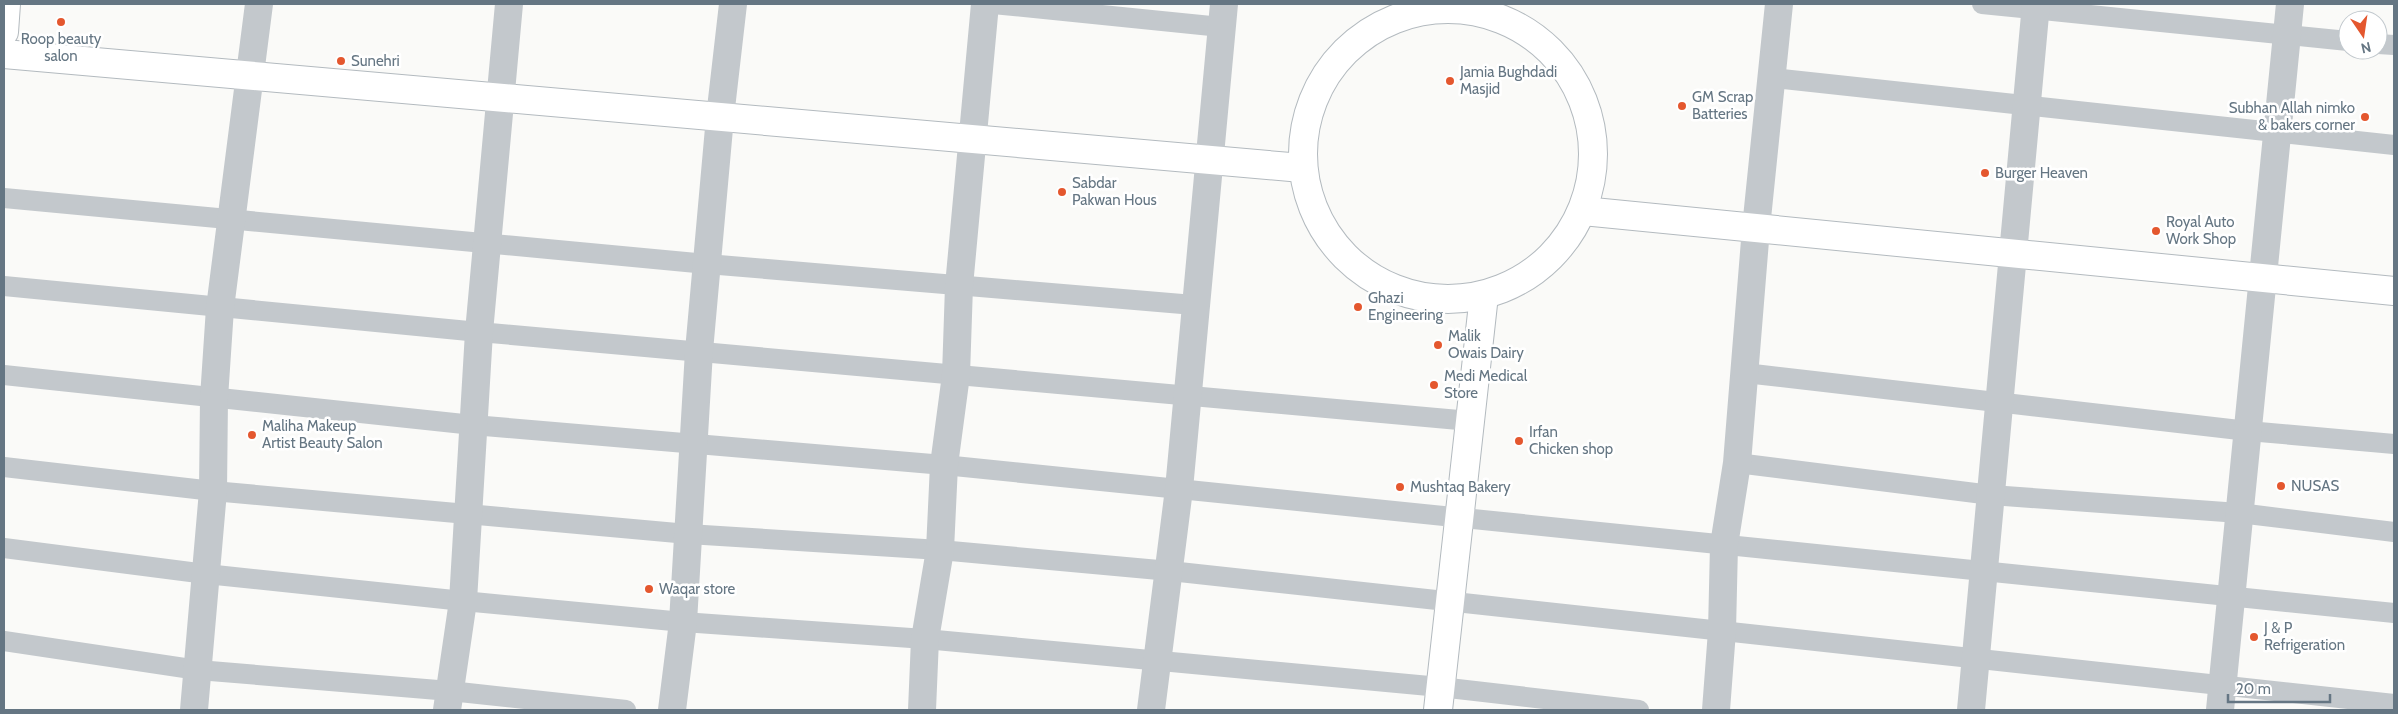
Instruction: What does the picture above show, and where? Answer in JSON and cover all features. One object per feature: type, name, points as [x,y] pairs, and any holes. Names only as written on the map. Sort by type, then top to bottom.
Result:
[{"type":"street","points":[[4,32],[6,4]]},
{"type":"street","points":[[194,710],[213,491],[214,398],[220,308],[259,4]]},
{"type":"street","points":[[448,701],[463,601],[479,332],[509,4]]},
{"type":"street","points":[[672,710],[683,622],[699,351],[720,117],[733,4]]},
{"type":"street","points":[[922,710],[925,639],[940,550],[944,465],[956,375],[959,286],[985,4]]},
{"type":"street","points":[[1716,710],[1722,630],[1724,545],[1737,463],[1756,228],[1773,78],[1779,4]]},
{"type":"street","points":[[2221,698],[2290,4]]},
{"type":"street","points":[[1971,710],[2036,6]]},
{"type":"street","points":[[1451,7],[1501,10],[1541,40],[1572,75],[1591,119],[1594,165],[1583,211],[1560,249],[1525,278],[1484,295],[1434,300],[1385,286],[1344,258],[1315,216],[1302,168],[1305,119],[1325,74],[1359,38],[1403,15],[1412,13],[1451,7]]},
{"type":"street","points":[[1151,710],[1170,571],[1189,394],[1194,305],[1210,160],[1222,16]]},
{"type":"street","points":[[4,54],[1302,168]]},
{"type":"street","points":[[1583,211],[2394,291]]},
{"type":"street","points":[[1439,699],[1484,295]]},
{"type":"lane","points":[[993,4],[1222,16]]},
{"type":"lane","points":[[1982,4],[2036,6],[2338,40]]},
{"type":"lane","points":[[1773,78],[2394,145]]},
{"type":"lane","points":[[4,198],[232,221],[707,264],[1194,305]]},
{"type":"lane","points":[[4,286],[479,332],[1189,394],[1470,421]]},
{"type":"lane","points":[[1745,373],[2248,431],[2394,444]]},
{"type":"lane","points":[[4,375],[474,425],[944,465],[2394,613]]},
{"type":"lane","points":[[1737,463],[1991,495],[2239,513],[2394,532]]},
{"type":"lane","points":[[4,467],[213,491],[688,534],[940,550],[1170,571],[1976,658],[2221,698],[2394,704]]},
{"type":"lane","points":[[4,548],[206,574],[463,601],[683,622],[925,639],[1158,662],[1439,699],[1638,710]]},
{"type":"lane","points":[[4,641],[198,670],[448,701],[626,710]]},
{"type":"place","name":"Roop beauty salon","points":[[61,22]]},
{"type":"place","name":"Sunehri","points":[[341,61]]},
{"type":"place","name":"Jamia Bughdadi Masjid","points":[[1450,81]]},
{"type":"place","name":"GM Scrap Batteries","points":[[1682,106]]},
{"type":"place","name":"Subhan Allah nimko & bakers corner","points":[[2365,117]]},
{"type":"place","name":"Burger Heaven","points":[[1985,173]]},
{"type":"place","name":"Sabdar Pakwan Hous","points":[[1062,192]]},
{"type":"place","name":"Royal Auto Work Shop","points":[[2156,231]]},
{"type":"place","name":"Ghazi Engineering","points":[[1358,307]]},
{"type":"place","name":"Malik Owais Dairy","points":[[1438,345]]},
{"type":"place","name":"Medi Medical Store","points":[[1434,385]]},
{"type":"place","name":"Maliha Makeup Artist Beauty Salon","points":[[252,435]]},
{"type":"place","name":"Irfan Chicken shop","points":[[1519,441]]},
{"type":"place","name":"NUSAS","points":[[2281,486]]},
{"type":"place","name":"Mushtaq Bakery","points":[[1400,487]]},
{"type":"place","name":"Waqar store","points":[[649,589]]},
{"type":"place","name":"J & P Refrigeration","points":[[2254,637]]}]
